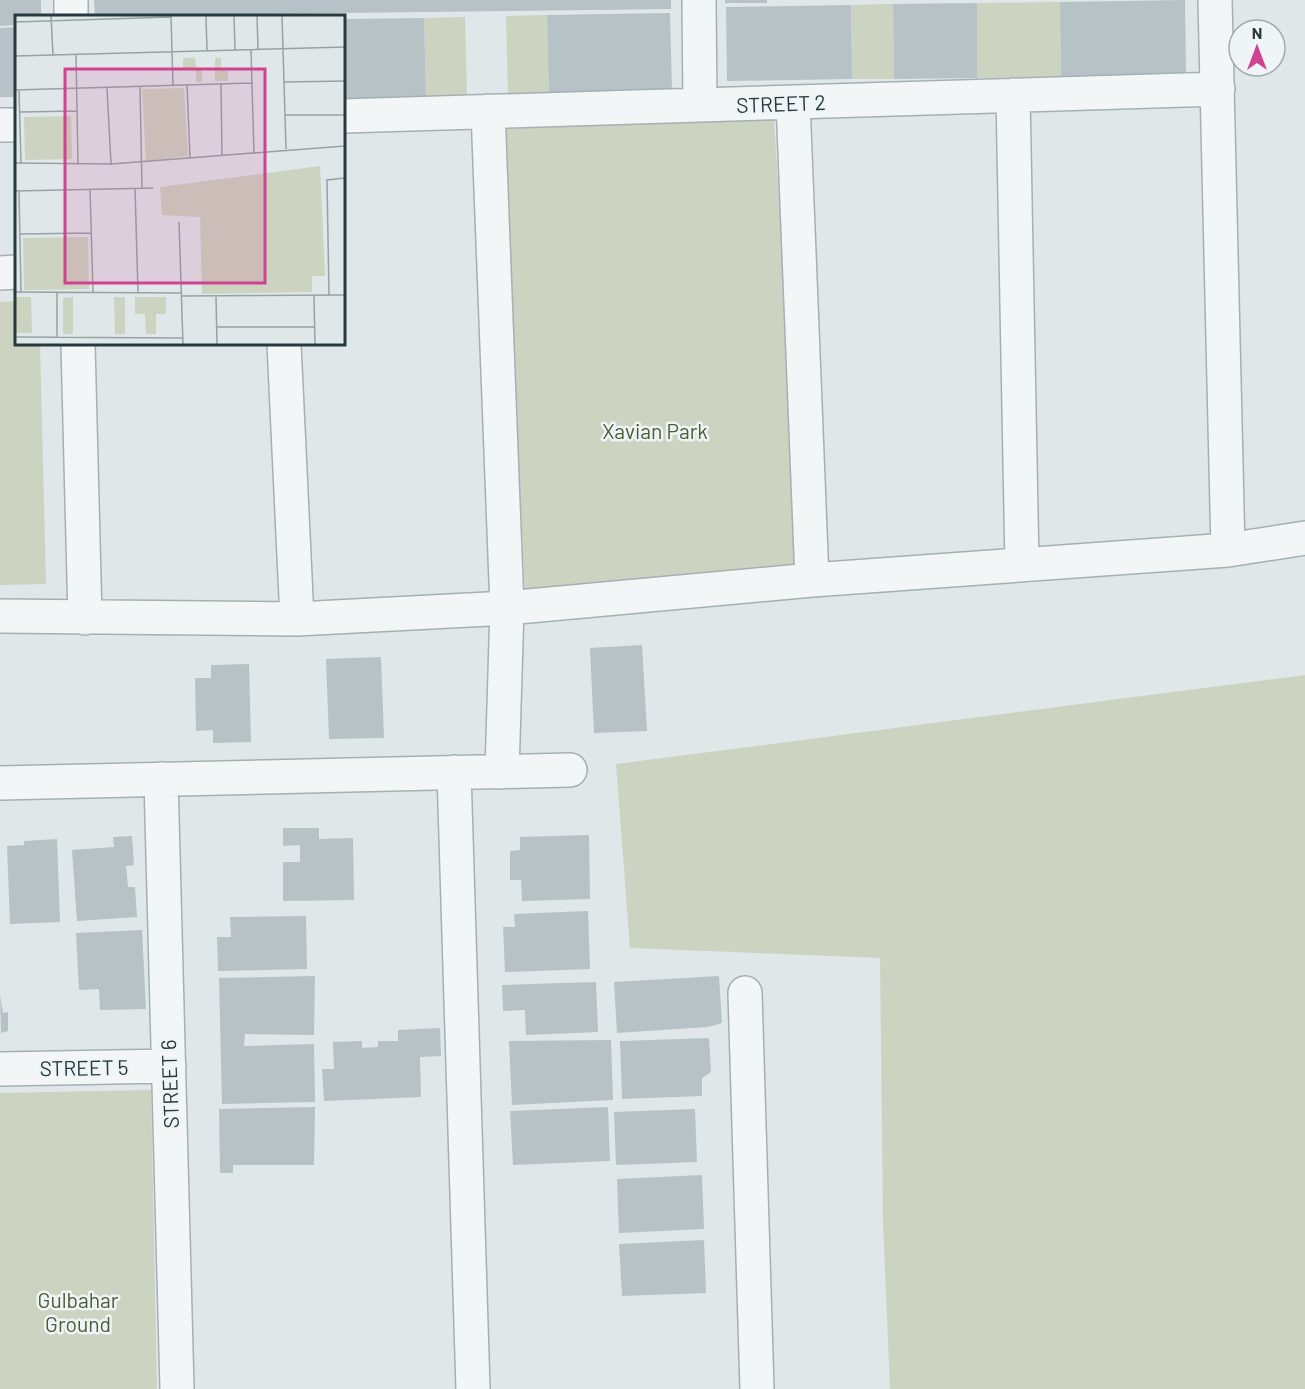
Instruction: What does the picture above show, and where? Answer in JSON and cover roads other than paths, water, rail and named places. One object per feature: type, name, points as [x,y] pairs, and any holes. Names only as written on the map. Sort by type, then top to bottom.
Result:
[{"type":"street","points":[[699,0],[700,105]]},
{"type":"street","points":[[1215,0],[1228,550]]},
{"type":"street","name":"STREET 2","points":[[345,116],[1218,89]]},
{"type":"street","points":[[1012,95],[1022,566]]},
{"type":"street","points":[[793,102],[812,580]]},
{"type":"street","points":[[488,111],[507,608],[502,772]]},
{"type":"street","points":[[0,273],[15,272]]},
{"type":"street","points":[[78,345],[85,618]]},
{"type":"street","points":[[284,345],[297,619]]},
{"type":"street","points":[[0,616],[297,619],[507,608],[812,580],[1228,550],[1305,538]]},
{"type":"street","points":[[0,783],[570,770]]},
{"type":"street","points":[[454,772],[473,1389]]},
{"type":"street","name":"STREET 6","points":[[161,779],[177,1389]]},
{"type":"street","points":[[745,993],[757,1389]]},
{"type":"street","name":"STREET 5","points":[[0,1069],[169,1066]]},
{"type":"park label","name":"Xavian Park","points":[[655,430]]},
{"type":"park label","name":"Gulbahar Ground","points":[[78,1311]]}]
